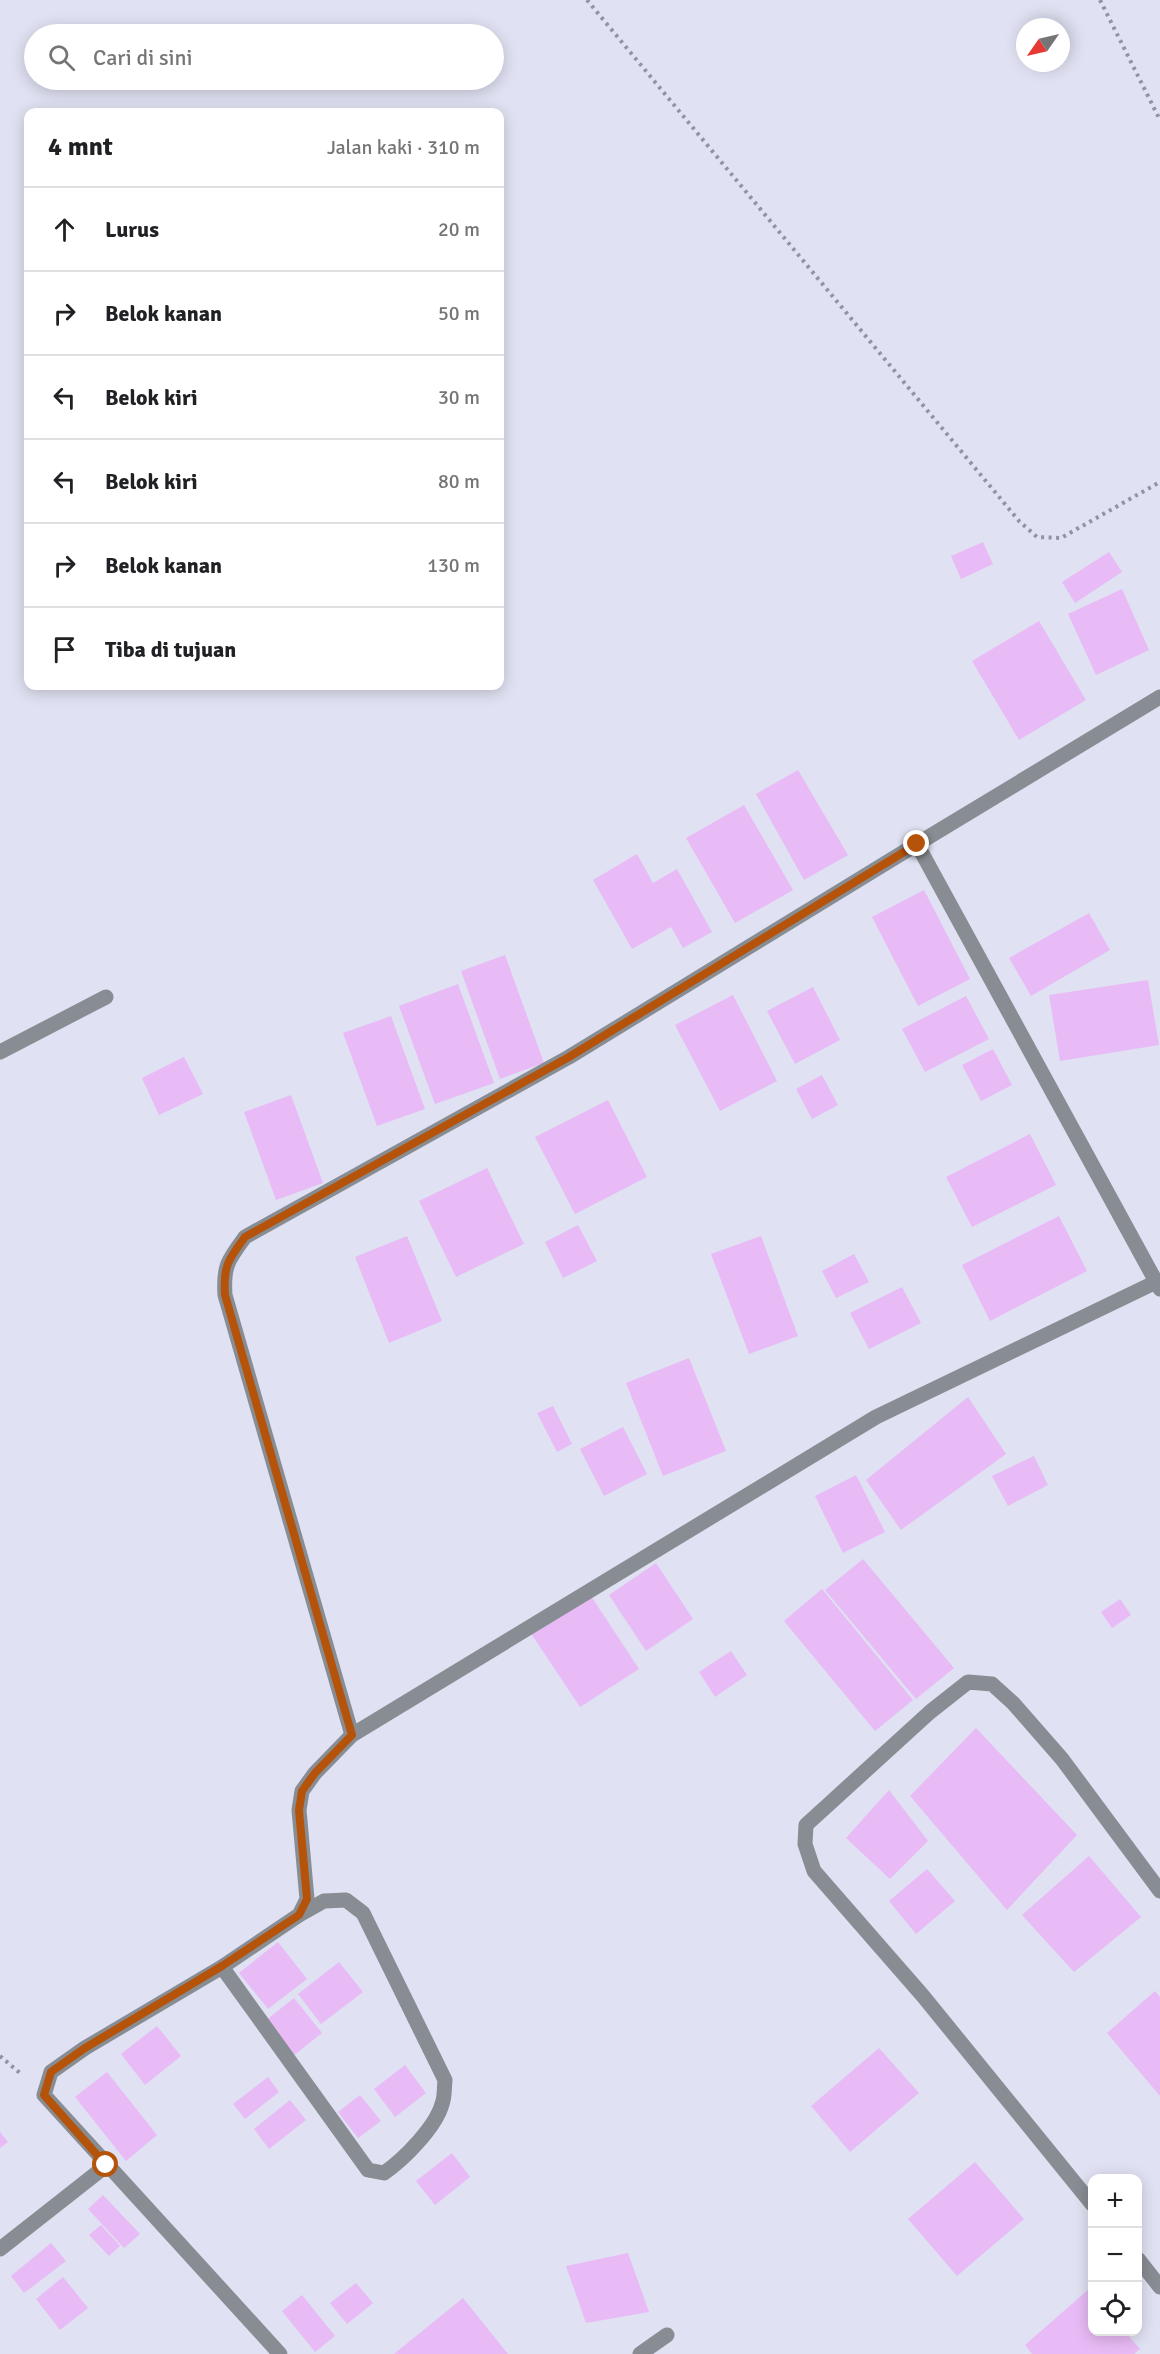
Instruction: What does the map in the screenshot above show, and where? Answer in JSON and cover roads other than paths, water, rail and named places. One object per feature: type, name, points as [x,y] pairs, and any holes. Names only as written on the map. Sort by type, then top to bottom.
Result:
[{"type":"street","points":[[352,1735],[225,1295],[224,1274],[231,1255],[245,1237],[569,1057],[1160,697]]},
{"type":"street","points":[[299,1915],[307,1899],[299,1810],[302,1791],[315,1773],[352,1735],[876,1417],[1158,1286],[917,844]]},
{"type":"street","points":[[0,1052],[106,996]]},
{"type":"street","points":[[1088,2199],[923,1996],[814,1871],[805,1844],[807,1825],[930,1712],[968,1682],[992,1684],[1013,1703],[1062,1759],[1160,1891]]},
{"type":"street","points":[[222,1966],[368,2170],[384,2173],[429,2128],[442,2105],[445,2080],[363,1913],[346,1900],[324,1901],[299,1915],[222,1966],[85,2048],[51,2072],[44,2095],[280,2354]]},
{"type":"street","points":[[0,2249],[106,2165]]},
{"type":"street","points":[[1142,2265],[1160,2287]]},
{"type":"street","points":[[640,2354],[667,2335]]}]
